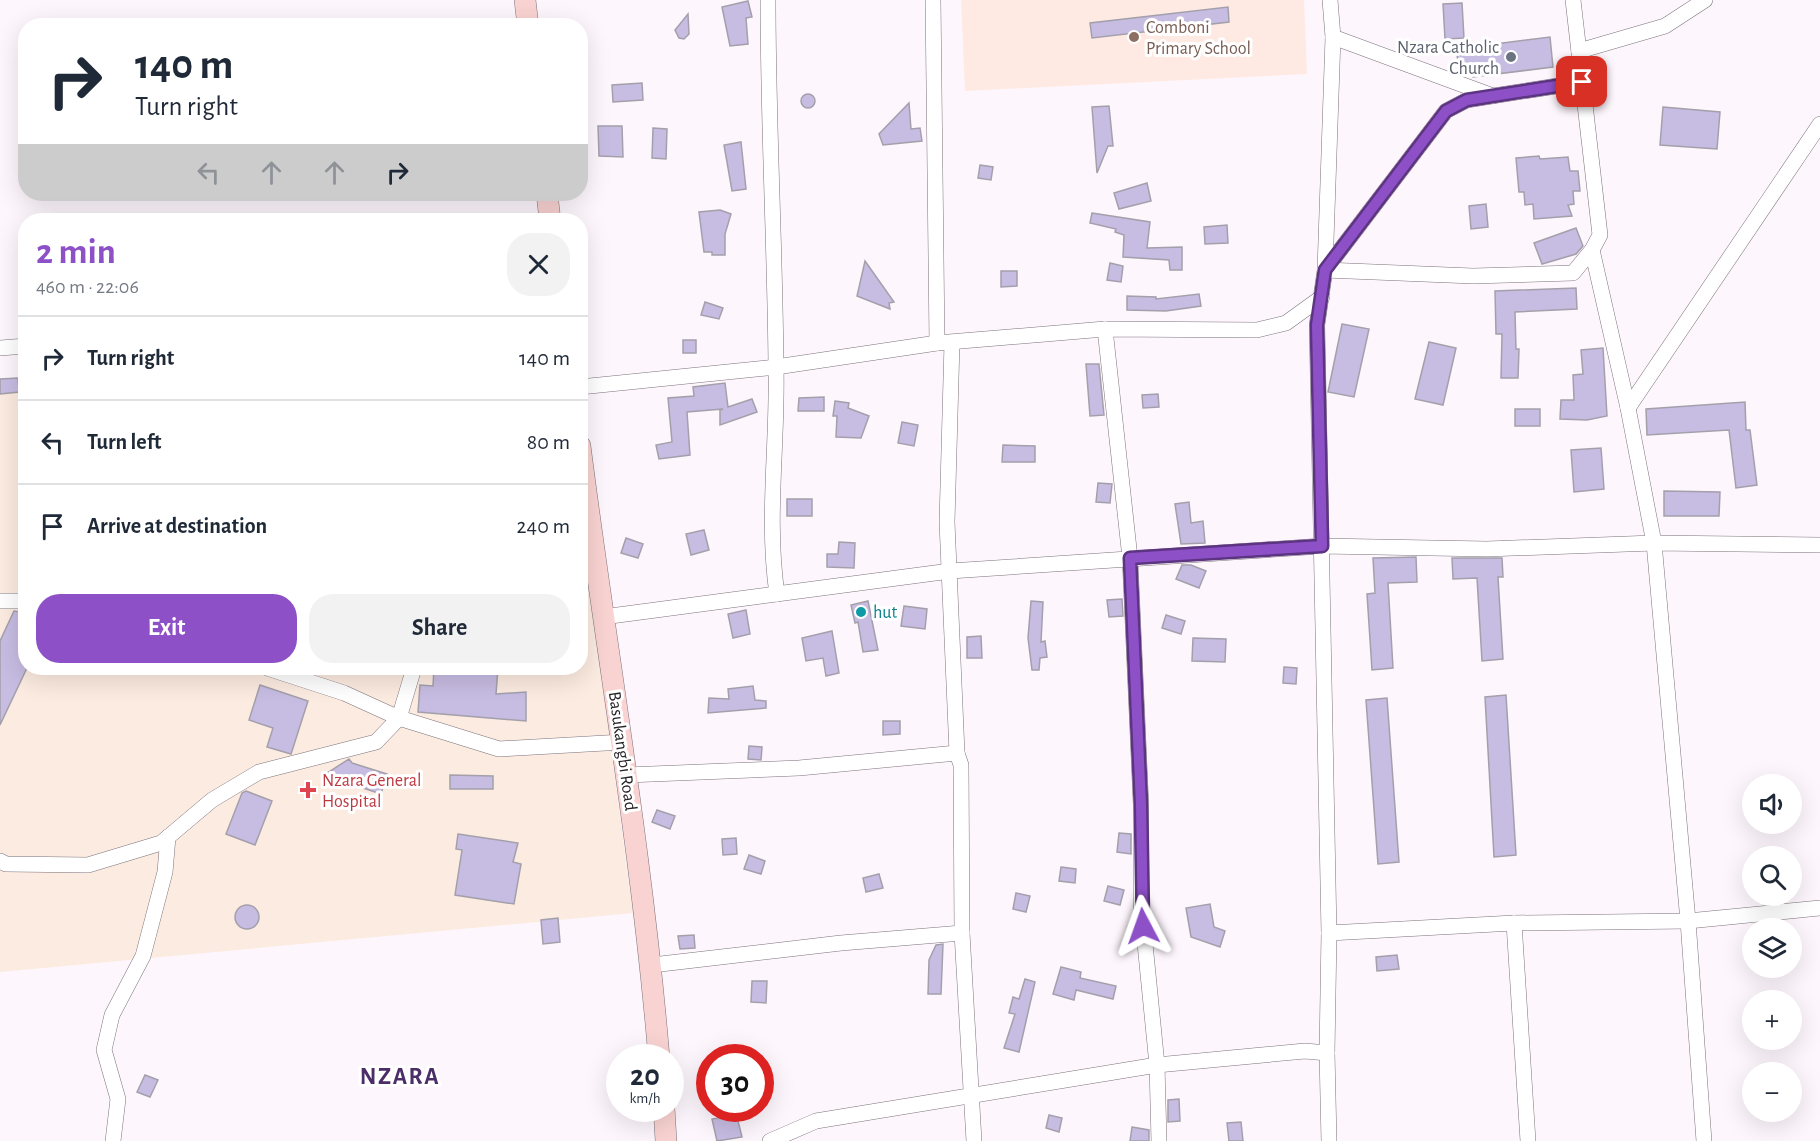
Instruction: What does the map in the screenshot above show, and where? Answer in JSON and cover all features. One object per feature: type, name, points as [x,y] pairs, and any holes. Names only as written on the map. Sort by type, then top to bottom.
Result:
[{"type":"street","points":[[525,0],[527,18]]},
{"type":"street","points":[[768,0],[777,440],[771,555],[777,594]]},
{"type":"street","points":[[933,0],[945,343],[947,522],[957,753],[961,765],[962,933],[974,1141]]},
{"type":"street","points":[[1329,1141],[1327,1053],[1329,933],[1317,325],[1325,270],[1333,37],[1330,0]]},
{"type":"street","points":[[1325,270],[1473,276],[1573,273],[1592,250],[1600,234],[1573,0]]},
{"type":"street","points":[[1579,51],[1665,26],[1705,0]]},
{"type":"street","points":[[1333,37],[1495,96]]},
{"type":"street","points":[[1325,270],[1446,111],[1467,100],[1582,82]]},
{"type":"street","points":[[1628,408],[1820,124]]},
{"type":"street","points":[[1592,250],[1628,408],[1654,543],[1688,921],[1704,1141]]},
{"type":"street","points":[[588,386],[776,367],[945,343],[1105,329],[1257,330],[1286,323],[1322,297]]},
{"type":"street","points":[[1105,329],[1130,558],[1141,805],[1141,903],[1156,1065],[1159,1141]]},
{"type":"street","points":[[0,348],[18,347]]},
{"type":"street","name":"Basukangbi Road","points":[[588,505],[623,742],[652,965],[658,1044]]},
{"type":"street","points":[[603,617],[950,571],[1322,546],[1487,549],[1654,543],[1820,545]]},
{"type":"street","points":[[0,601],[18,601]]},
{"type":"street","points":[[289,675],[344,693],[399,718],[499,748],[623,742]]},
{"type":"street","points":[[0,861],[6,864],[88,866],[161,843],[212,800],[259,772],[375,742],[399,718],[412,675]]},
{"type":"street","points":[[627,775],[798,768],[957,753]]},
{"type":"street","points":[[113,1141],[118,1099],[104,1050],[112,1015],[143,956],[165,872],[168,837]]},
{"type":"street","points":[[1329,933],[1515,923],[1688,921],[1820,908]]},
{"type":"street","points":[[1515,923],[1528,1141]]},
{"type":"street","points":[[652,965],[841,943],[962,933]]},
{"type":"street","points":[[770,1141],[816,1121],[971,1094],[1156,1065],[1305,1051],[1327,1053]]},
{"type":"street","points":[[665,1122],[666,1141]]},
{"type":"shaded area","name":"Comboni Primary School","points":[[961,0],[1304,0],[1307,74],[965,91]]},
{"type":"shaded area","name":"Nzara General Hospital","points":[[18,388],[18,675],[588,675],[588,576],[633,913],[0,972],[0,390]]},
{"type":"building","points":[[748,1],[752,17],[746,18],[748,44],[730,46],[722,7]]},
{"type":"building","points":[[1462,3],[1464,38],[1445,39],[1443,4]]},
{"type":"building","points":[[1228,7],[1229,22],[1092,38],[1090,23]]},
{"type":"building","points":[[688,14],[689,34],[684,39],[679,38],[675,30]]},
{"type":"building","name":"Nzara Catholic Church","points":[[1550,37],[1553,67],[1473,77],[1472,74],[1460,73],[1456,49]]},
{"type":"building","points":[[642,83],[643,100],[613,102],[612,85]]},
{"type":"building","points":[[805,94],[811,94],[815,101],[811,108],[805,108],[801,104],[801,98]]},
{"type":"building","points":[[909,103],[911,129],[920,128],[922,141],[883,145],[879,134]]},
{"type":"building","points":[[1109,106],[1113,146],[1108,146],[1097,173],[1092,107]]},
{"type":"building","points":[[1663,107],[1720,112],[1717,149],[1660,145]]},
{"type":"building","points":[[598,126],[622,126],[623,157],[599,156]]},
{"type":"building","points":[[653,128],[667,129],[666,159],[652,158]]},
{"type":"building","points":[[741,142],[746,189],[732,191],[724,145]]},
{"type":"building","points":[[1539,156],[1540,159],[1568,157],[1570,171],[1578,171],[1580,191],[1573,191],[1574,204],[1568,205],[1572,216],[1534,219],[1533,204],[1525,205],[1524,192],[1519,192],[1516,158]]},
{"type":"building","points":[[980,165],[993,167],[991,180],[978,178]]},
{"type":"building","points":[[1147,183],[1151,201],[1119,209],[1114,193]]},
{"type":"building","points":[[1486,204],[1488,227],[1471,229],[1469,206]]},
{"type":"building","points":[[720,210],[731,214],[725,234],[725,255],[712,255],[712,252],[704,252],[699,212]]},
{"type":"building","points":[[1092,213],[1150,222],[1147,248],[1182,247],[1182,270],[1170,270],[1169,260],[1123,257],[1124,235],[1115,232],[1116,229],[1090,223]]},
{"type":"building","points":[[1227,225],[1228,243],[1205,244],[1204,227]]},
{"type":"building","points":[[1576,228],[1583,246],[1576,254],[1542,264],[1534,243]]},
{"type":"building","points":[[865,261],[894,302],[889,303],[890,309],[857,296]]},
{"type":"building","points":[[1110,263],[1123,266],[1121,282],[1107,280]]},
{"type":"building","points":[[1001,271],[1017,271],[1017,286],[1001,287]]},
{"type":"building","points":[[1576,288],[1577,309],[1515,312],[1516,349],[1519,349],[1518,378],[1501,378],[1502,334],[1496,334],[1495,291]]},
{"type":"building","points":[[1199,294],[1201,306],[1166,311],[1127,310],[1127,296],[1156,297],[1156,299]]},
{"type":"building","points":[[705,302],[723,308],[719,319],[701,315]]},
{"type":"building","points":[[1342,324],[1369,329],[1354,397],[1328,392]]},
{"type":"building","points":[[683,340],[696,340],[696,353],[683,353]]},
{"type":"building","points":[[1429,342],[1456,348],[1443,405],[1415,399]]},
{"type":"building","points":[[1603,348],[1607,416],[1587,420],[1560,419],[1561,400],[1574,400],[1573,375],[1583,374],[1581,350]]},
{"type":"building","points":[[1086,364],[1099,364],[1104,415],[1090,416]]},
{"type":"building","points":[[18,378],[18,392],[0,394],[0,379]]},
{"type":"building","points":[[725,383],[728,407],[752,399],[757,412],[720,425],[720,410],[723,409],[687,412],[690,455],[659,459],[656,445],[672,442],[668,398],[694,396],[693,387]]},
{"type":"building","points":[[1158,394],[1159,407],[1143,408],[1142,395]]},
{"type":"building","points":[[824,397],[824,411],[798,411],[799,398]]},
{"type":"building","points":[[835,401],[849,403],[848,408],[869,416],[861,438],[836,437],[837,416],[833,416]]},
{"type":"building","points":[[1745,402],[1746,430],[1750,430],[1757,485],[1736,488],[1729,430],[1647,435],[1646,409]]},
{"type":"building","points":[[1515,409],[1540,409],[1540,426],[1515,426]]},
{"type":"building","points":[[902,422],[918,425],[914,446],[898,443]]},
{"type":"building","points":[[1003,445],[1035,446],[1035,462],[1002,462]]},
{"type":"building","points":[[1601,448],[1604,489],[1574,492],[1571,450]]},
{"type":"building","points":[[1098,483],[1112,484],[1110,503],[1096,502]]},
{"type":"building","points":[[1664,491],[1720,492],[1719,516],[1664,516]]},
{"type":"building","points":[[787,499],[812,499],[812,516],[787,516]]},
{"type":"building","points":[[1189,502],[1191,523],[1203,521],[1205,543],[1181,544],[1175,504]]},
{"type":"building","points":[[704,530],[709,550],[691,555],[686,534]]},
{"type":"building","points":[[626,538],[643,544],[638,558],[621,553]]},
{"type":"building","points":[[839,542],[855,543],[854,568],[827,567],[827,554],[838,554]]},
{"type":"building","points":[[1416,557],[1417,582],[1388,583],[1393,668],[1372,670],[1367,594],[1375,593],[1373,558]]},
{"type":"building","points":[[1452,558],[1502,558],[1503,577],[1498,577],[1503,659],[1482,661],[1477,578],[1453,579]]},
{"type":"building","points":[[1182,565],[1191,565],[1206,571],[1199,588],[1176,579]]},
{"type":"building","points":[[1122,599],[1123,616],[1109,617],[1107,600]]},
{"type":"building","points":[[868,601],[878,650],[863,652],[858,622],[855,623],[851,605]]},
{"type":"building","points":[[1031,601],[1043,602],[1041,642],[1045,641],[1047,657],[1040,658],[1039,670],[1032,670],[1028,638]]},
{"type":"building","points":[[904,606],[927,609],[925,629],[901,626]]},
{"type":"building","points":[[746,610],[750,634],[733,638],[728,614]]},
{"type":"building","points":[[14,611],[18,612],[18,675],[24,675],[0,725],[0,641]]},
{"type":"building","points":[[1166,615],[1185,621],[1181,634],[1162,628]]},
{"type":"building","points":[[832,631],[839,673],[826,676],[823,658],[806,661],[802,638]]},
{"type":"building","points":[[981,636],[982,658],[967,658],[967,637]]},
{"type":"building","points":[[1193,638],[1226,639],[1225,662],[1192,661]]},
{"type":"building","points":[[1284,667],[1297,668],[1296,684],[1283,683]]},
{"type":"building","points":[[434,675],[497,675],[496,694],[526,692],[526,721],[418,712],[420,685],[433,686]]},
{"type":"building","points":[[260,685],[308,701],[291,754],[267,747],[273,728],[249,720]]},
{"type":"building","points":[[753,686],[755,700],[766,701],[766,708],[708,713],[709,698],[729,699],[728,689]]},
{"type":"building","points":[[1506,695],[1516,855],[1494,857],[1485,697]]},
{"type":"building","points":[[1387,698],[1399,862],[1378,864],[1366,700]]},
{"type":"building","points":[[883,721],[900,721],[900,734],[883,735]]},
{"type":"building","points":[[749,746],[762,747],[761,760],[748,759]]},
{"type":"building","points":[[349,759],[352,763],[387,774],[381,794],[324,775]]},
{"type":"building","points":[[450,775],[493,776],[493,789],[450,789]]},
{"type":"building","points":[[246,791],[272,801],[255,845],[226,834],[242,793]]},
{"type":"building","points":[[657,810],[675,816],[670,829],[652,822]]},
{"type":"building","points":[[1119,833],[1131,834],[1131,854],[1117,852]]},
{"type":"building","points":[[458,834],[518,843],[513,862],[521,864],[514,904],[455,895],[462,850],[456,849]]},
{"type":"building","points":[[736,838],[737,854],[723,855],[722,839]]},
{"type":"building","points":[[749,855],[765,861],[761,874],[744,869]]},
{"type":"building","points":[[1061,867],[1076,869],[1075,883],[1059,881]]},
{"type":"building","points":[[879,874],[883,888],[866,892],[863,878]]},
{"type":"building","points":[[1108,886],[1124,890],[1120,905],[1104,901]]},
{"type":"building","points":[[1016,893],[1030,896],[1026,912],[1013,909]]},
{"type":"building","points":[[1210,904],[1214,927],[1225,931],[1220,947],[1191,937],[1186,908]]},
{"type":"building","points":[[247,905],[256,908],[259,917],[256,926],[247,929],[238,926],[235,917],[238,908]]},
{"type":"building","points":[[558,918],[560,942],[543,944],[541,920]]},
{"type":"building","points":[[694,935],[695,948],[680,949],[678,936]]},
{"type":"building","points":[[943,944],[941,994],[928,994],[929,960],[936,945]]},
{"type":"building","points":[[1397,955],[1399,969],[1377,971],[1376,957]]},
{"type":"building","points":[[1061,967],[1081,972],[1080,978],[1116,986],[1113,999],[1076,990],[1074,1000],[1053,994]]},
{"type":"building","points":[[1025,979],[1035,982],[1019,1052],[1004,1048],[1015,1014],[1009,1013],[1013,997],[1019,999]]},
{"type":"building","points":[[752,981],[767,981],[766,1003],[751,1002]]},
{"type":"building","points":[[145,1075],[158,1080],[150,1097],[137,1092]]},
{"type":"building","points":[[1179,1099],[1180,1121],[1168,1122],[1168,1100]]},
{"type":"building","points":[[1049,1115],[1062,1118],[1059,1132],[1046,1128]]},
{"type":"building","points":[[713,1122],[738,1122],[742,1137],[717,1141]]},
{"type":"building","points":[[1241,1122],[1243,1141],[1229,1141],[1227,1123]]},
{"type":"building","points":[[1132,1127],[1149,1130],[1149,1141],[1130,1141]]},
{"type":"place","name":"Comboni Primary School","points":[[1134,37]]},
{"type":"place","name":"Nzara Catholic Church","points":[[1511,57]]},
{"type":"place","name":"hut","points":[[861,612]]},
{"type":"place","name":"Nzara General Hospital","points":[[308,790]]},
{"type":"district","name":"NZARA","points":[[400,1076]]},
{"type":"route","points":[[1143,926],[1141,805],[1130,558],[1322,546],[1317,325],[1325,270],[1446,111],[1467,100],[1582,82]]}]
